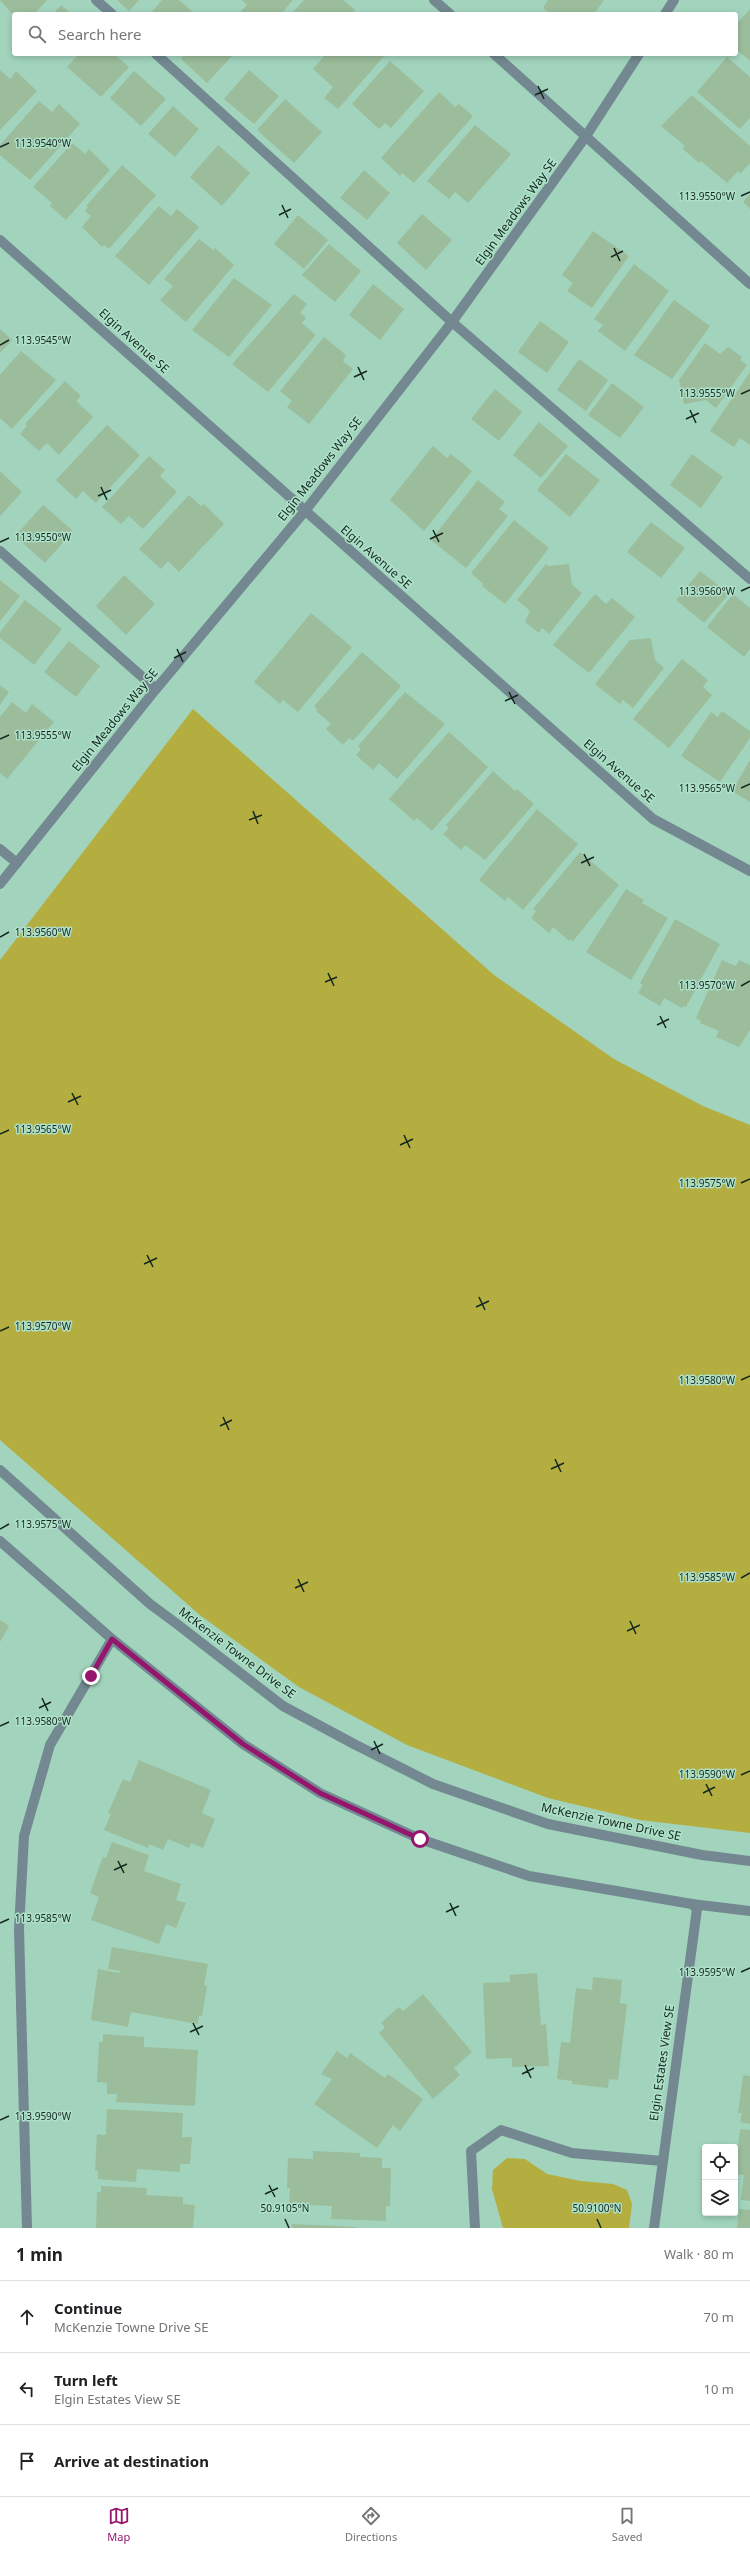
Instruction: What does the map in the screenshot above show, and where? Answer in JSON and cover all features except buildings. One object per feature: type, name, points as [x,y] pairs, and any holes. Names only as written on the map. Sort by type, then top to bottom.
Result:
[{"type":"street","points":[[96,0],[110,12]]},
{"type":"street","points":[[434,0],[448,12]]},
{"type":"street","points":[[666,12],[674,0]]},
{"type":"street","points":[[158,56],[452,322],[750,579]]},
{"type":"street","points":[[496,56],[750,284]]},
{"type":"street","name":"Elgin Meadows Way SE","points":[[0,884],[156,689],[305,511],[452,322],[586,136],[638,56]]},
{"type":"street","name":"Elgin Avenue SE","points":[[0,240],[653,819],[750,871]]},
{"type":"street","points":[[0,551],[156,689]]},
{"type":"street","points":[[0,849],[17,863]]},
{"type":"street","name":"McKenzie Towne Drive SE","points":[[0,1470],[150,1604],[283,1706],[361,1748],[433,1784],[548,1824],[702,1855],[750,1861]]},
{"type":"street","points":[[0,1542],[112,1639],[243,1744],[320,1793],[420,1839],[530,1876],[692,1904],[750,1911]]},
{"type":"street","points":[[27,2228],[19,1929],[24,1836],[50,1745],[112,1639]]},
{"type":"street","name":"Elgin Estates View SE","points":[[654,2228],[696,1909],[692,1904]]},
{"type":"street","points":[[475,2228],[472,2151],[501,2130],[572,2153],[662,2161]]},
{"type":"shaded area","points":[[193,709],[494,975],[614,1059],[703,1106],[750,1125],[750,1833],[640,1820],[548,1798],[407,1745],[299,1687],[201,1616],[0,1440],[0,960]]},
{"type":"shaded area","points":[[507,2158],[525,2159],[547,2174],[581,2181],[613,2184],[627,2190],[632,2204],[629,2228],[503,2228],[492,2189],[493,2170]]},
{"type":"route","points":[[91,1676],[112,1639],[243,1744],[320,1793],[420,1839]]}]
